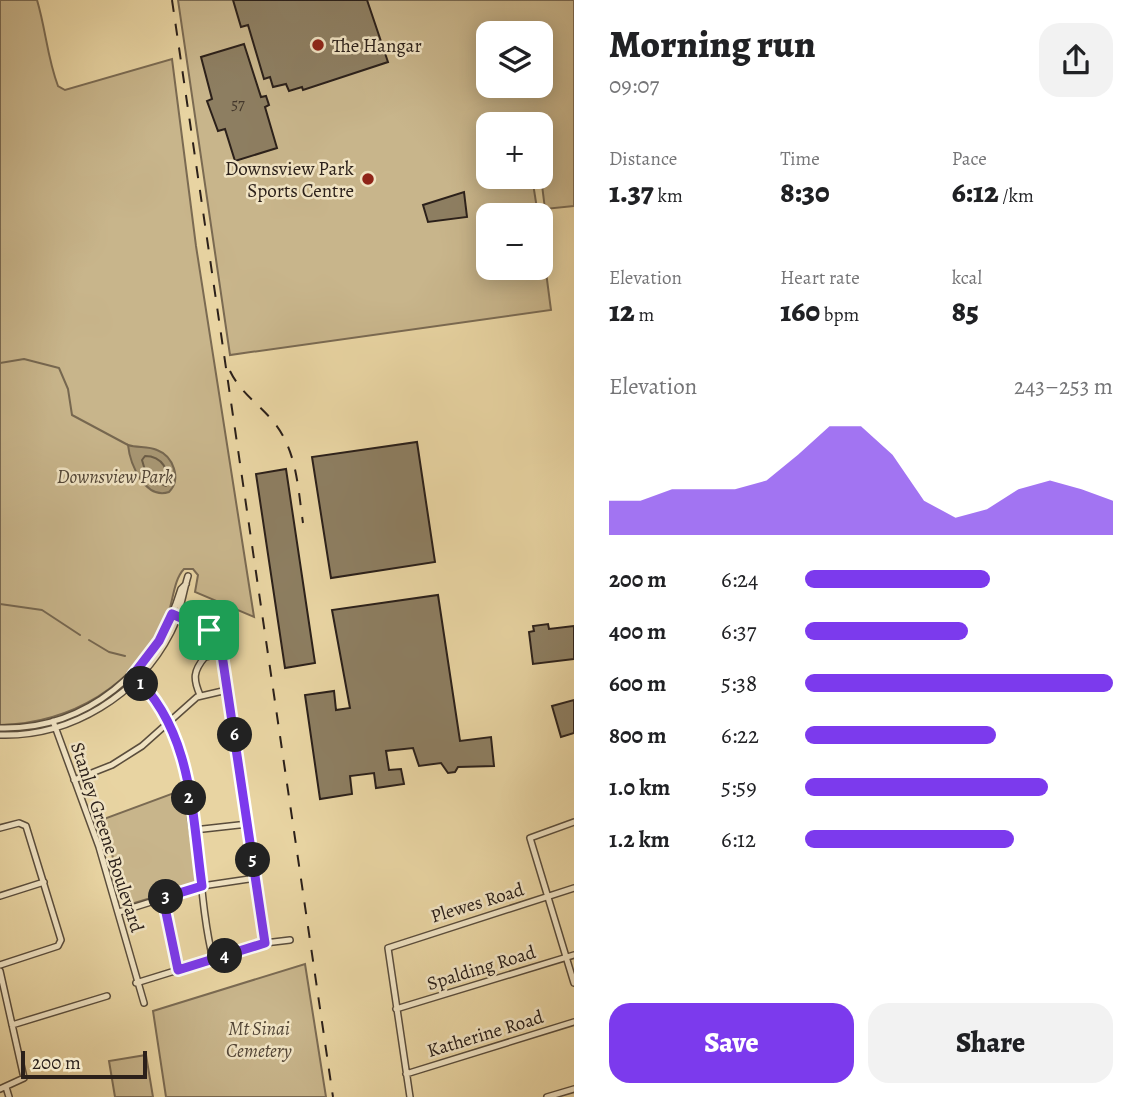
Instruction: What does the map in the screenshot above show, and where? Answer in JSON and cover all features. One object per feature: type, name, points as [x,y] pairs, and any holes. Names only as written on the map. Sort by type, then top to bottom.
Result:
[{"type":"street","points":[[0,735],[54,725],[91,714],[135,677],[175,615],[181,589],[188,576]]},
{"type":"street","points":[[175,615],[214,634],[222,653],[265,943]]},
{"type":"street","points":[[200,695],[194,679],[196,671],[205,657],[222,653]]},
{"type":"street","points":[[135,677],[170,724],[183,760],[214,959]]},
{"type":"street","points":[[74,780],[126,757],[170,724],[200,695],[227,690]]},
{"type":"street","points":[[0,728],[54,725]]},
{"type":"street","name":"Stanley Greene Boulevard","points":[[54,725],[119,912],[136,983],[144,1003]]},
{"type":"street","points":[[574,822],[531,836],[574,983]]},
{"type":"street","points":[[0,828],[19,823],[26,826],[61,944],[0,965]]},
{"type":"street","points":[[194,830],[248,824]]},
{"type":"street","points":[[119,912],[202,886],[256,878]]},
{"type":"street","points":[[0,896],[44,882]]},
{"type":"street","name":"Plewes Road","points":[[396,1009],[387,952],[390,946],[574,888]]},
{"type":"street","points":[[163,898],[178,970]]},
{"type":"street","points":[[136,983],[265,943],[290,940]]},
{"type":"street","name":"Spalding Road","points":[[396,1009],[574,955]]},
{"type":"street","points":[[0,971],[24,1077],[3,1088],[9,1097]]},
{"type":"street","points":[[12,1025],[107,996]]},
{"type":"street","points":[[396,1009],[410,1097]]},
{"type":"street","name":"Katherine Road","points":[[406,1074],[574,1022]]},
{"type":"street","points":[[547,1097],[574,1089]]},
{"type":"green space","name":"Downsview Park","points":[[0,0],[37,0],[54,75],[58,86],[65,90],[172,59],[196,246],[254,617],[195,592],[198,575],[193,569],[184,569],[180,574],[166,620],[153,643],[119,682],[76,708],[52,717],[0,725]]},
{"type":"green space","name":"Downsview Park Sports Centre","points":[[178,0],[574,0],[574,206],[553,208],[553,203],[544,203],[542,189],[553,189],[553,112],[476,112],[476,189],[534,189],[536,203],[476,203],[476,280],[547,280],[551,310],[230,355]]},
{"type":"green space","points":[[181,778],[198,883],[195,873],[196,883],[193,885],[128,905],[101,820],[182,790],[186,813]]},
{"type":"green space","name":"Mt Sinai Cemetery","points":[[305,964],[326,1097],[166,1097],[153,1011]]},
{"type":"green space","points":[[146,1055],[153,1097],[115,1097],[109,1061]]},
{"type":"water","points":[[128,445],[154,449],[167,457],[175,475],[173,487],[169,492],[160,493],[146,486],[132,461]]},
{"type":"building","name":"The Hangar","points":[[233,0],[367,0],[388,62],[303,90],[302,87],[289,91],[286,84],[273,87],[270,77],[264,79],[248,25],[241,27]]},
{"type":"building","points":[[244,44],[261,97],[266,96],[269,105],[265,107],[277,148],[235,161],[225,129],[218,131],[207,101],[212,99],[201,57]]},
{"type":"building","points":[[464,192],[467,217],[428,222],[423,205]]},
{"type":"building","points":[[417,442],[435,562],[331,578],[312,457]]},
{"type":"building","points":[[286,469],[315,663],[285,668],[256,474]]},
{"type":"building","points":[[438,595],[460,741],[491,737],[494,766],[458,767],[455,772],[448,773],[441,763],[419,766],[413,748],[386,751],[389,770],[401,769],[404,784],[376,788],[374,773],[350,776],[352,794],[320,799],[305,695],[334,691],[336,710],[350,708],[332,610]]},
{"type":"building","points":[[548,624],[549,629],[574,626],[574,659],[533,664],[529,632],[534,631],[533,626]]},
{"type":"building","points":[[574,700],[574,733],[561,737],[552,706]]},
{"type":"waterway","points":[[0,363],[24,359],[59,368],[68,389],[72,415],[128,445]]},
{"type":"waterway","points":[[0,604],[42,610],[80,635]]},
{"type":"waterway","points":[[89,640],[109,652],[125,656]]},
{"type":"railway","points":[[172,0],[333,1097]]},
{"type":"railway","points":[[230,371],[283,436],[296,472],[303,523]]},
{"type":"place","name":"The Hangar","points":[[318,45]]},
{"type":"place","name":"Downsview Park Sports Centre","points":[[368,179]]},
{"type":"route","points":[[172,614],[209,630],[220,644],[222,653],[265,943],[178,970],[163,898],[202,886],[186,775],[179,744],[167,719],[133,675],[159,641],[172,614]]}]
